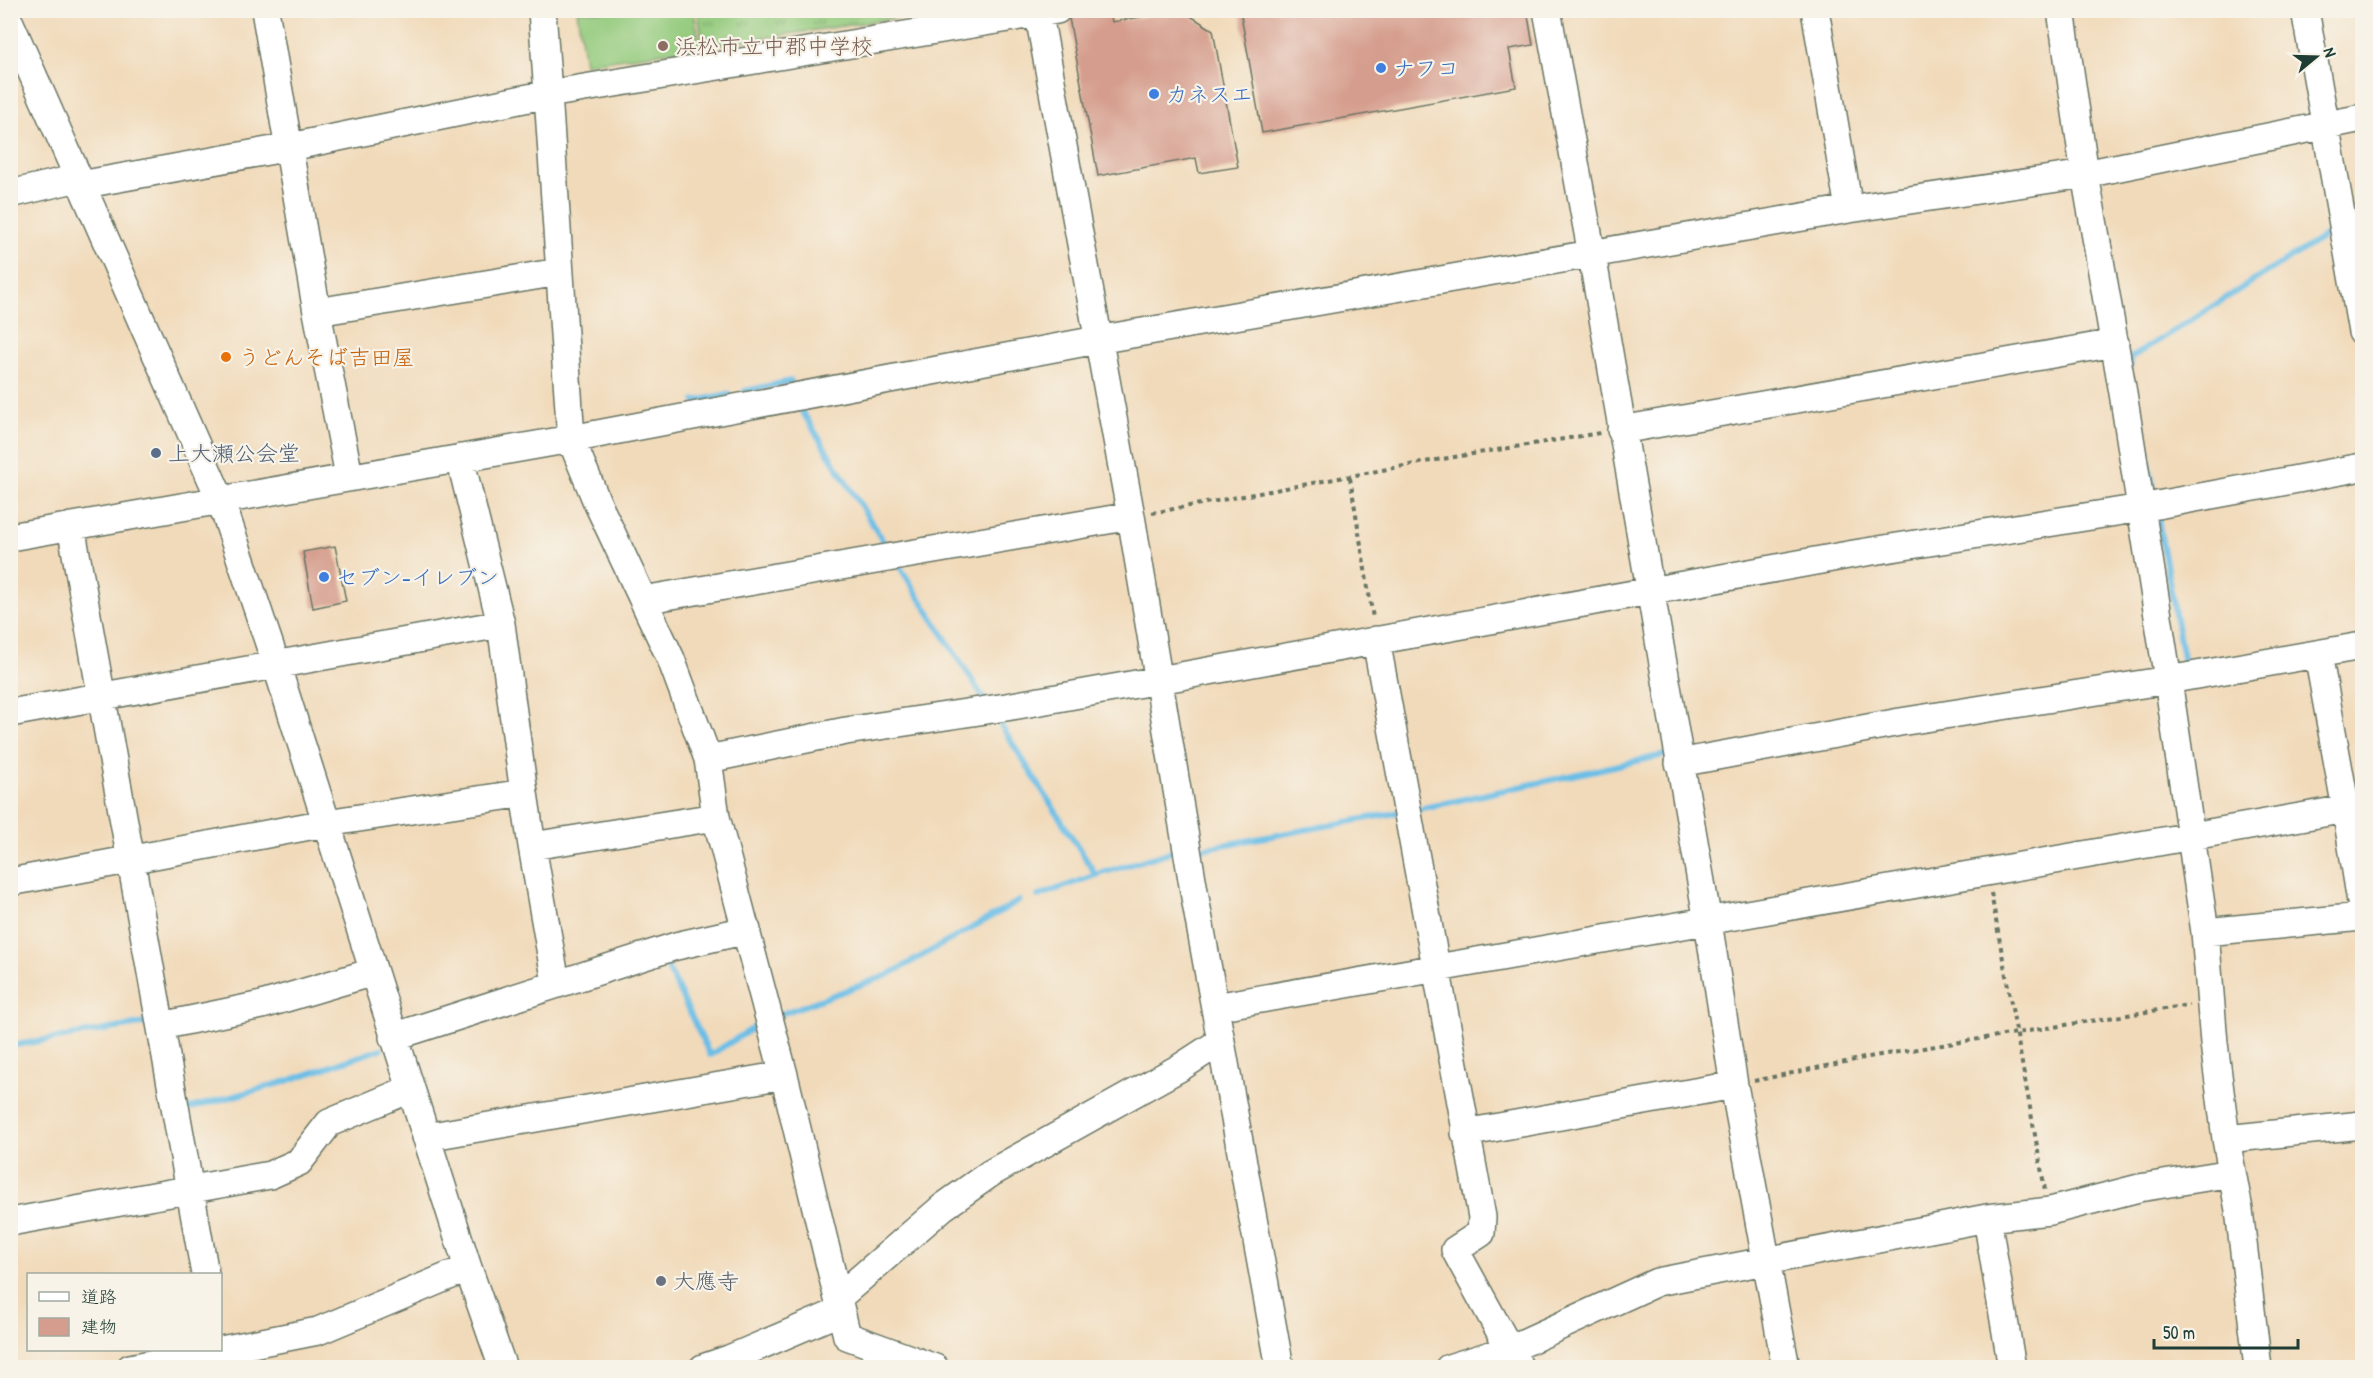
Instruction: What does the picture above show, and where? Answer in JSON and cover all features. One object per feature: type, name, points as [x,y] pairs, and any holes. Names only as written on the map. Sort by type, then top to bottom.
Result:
[{"type":"street","points":[[265,10],[317,312],[349,476]]},
{"type":"street","points":[[542,10],[572,439],[597,502],[671,659],[708,759],[717,817],[784,1075],[847,1336],[935,1368]]},
{"type":"street","points":[[1546,10],[1592,255],[1708,922],[1734,1085],[1786,1368]]},
{"type":"street","points":[[1815,10],[1849,209]]},
{"type":"street","points":[[2061,10],[2085,174],[2115,343],[2168,680],[2205,932],[2214,1043],[2226,1139],[2239,1210],[2258,1368]]},
{"type":"street","points":[[2305,10],[2362,332]]},
{"type":"street","points":[[10,194],[290,147],[548,94],[1045,12],[1097,340],[1131,516],[1215,1007],[1280,1368]]},
{"type":"street","points":[[10,23],[221,501],[276,664],[468,1268],[503,1368]]},
{"type":"street","points":[[10,537],[221,501],[349,476],[572,439],[1097,340],[1849,209],[2085,174],[2362,118]]},
{"type":"street","points":[[317,312],[559,272]]},
{"type":"street","points":[[1621,430],[2115,343]]},
{"type":"street","points":[[460,458],[501,624],[531,846],[556,983]]},
{"type":"street","points":[[708,759],[846,731],[1159,680],[1842,556],[2141,508],[2362,467]]},
{"type":"street","points":[[643,600],[1131,516]]},
{"type":"street","points":[[71,526],[204,1273]]},
{"type":"street","points":[[10,713],[501,624]]},
{"type":"street","points":[[1376,640],[1482,1217],[1481,1233],[1455,1250],[1515,1358]]},
{"type":"street","points":[[1679,763],[1900,722],[2168,680],[2362,646]]},
{"type":"street","points":[[2318,654],[2362,908]]},
{"type":"street","points":[[10,882],[326,823],[524,793]]},
{"type":"street","points":[[1215,1007],[2346,809]]},
{"type":"street","points":[[531,846],[717,817]]},
{"type":"street","points":[[2205,932],[2362,917]]},
{"type":"street","points":[[393,1036],[676,946],[747,930]]},
{"type":"street","points":[[161,1026],[262,1005],[373,972]]},
{"type":"street","points":[[703,1368],[731,1363],[840,1304],[944,1207],[991,1173],[1181,1067],[1221,1041]]},
{"type":"street","points":[[426,1137],[784,1075]]},
{"type":"street","points":[[1465,1133],[1734,1085]]},
{"type":"street","points":[[10,1222],[270,1175],[299,1162],[329,1123],[410,1089]]},
{"type":"street","points":[[2226,1139],[2362,1125]]},
{"type":"street","points":[[1449,1368],[1515,1358],[1657,1282],[1987,1218],[2049,1211],[2139,1188],[2232,1173]]},
{"type":"street","points":[[1987,1218],[2012,1368]]},
{"type":"street","points":[[130,1368],[219,1356],[318,1331],[468,1268]]},
{"type":"path","points":[[1131,516],[1621,430]]},
{"type":"path","points":[[1350,478],[1376,640]]},
{"type":"path","points":[[1988,872],[2015,1033],[2049,1211]]},
{"type":"path","points":[[1734,1085],[1874,1056],[2211,1001]]},
{"type":"green space","points":[[577,11],[694,11],[700,47],[585,64]]},
{"type":"green space","points":[[698,11],[895,11],[896,18],[703,47]]},
{"type":"building","name":"カネスエ","points":[[1181,10],[1213,30],[1238,167],[1199,173],[1196,158],[1098,176],[1069,18],[1110,11],[1112,22]]},
{"type":"building","name":"ナフコ","points":[[1240,10],[1527,10],[1533,45],[1509,49],[1516,87],[1262,133]]},
{"type":"building","name":"セブン-イレブン","points":[[335,546],[346,601],[313,608],[303,552]]},
{"type":"waterway","points":[[2352,218],[2362,212]]},
{"type":"waterway","points":[[2131,365],[2130,358],[2333,231]]},
{"type":"waterway","points":[[745,391],[791,381]]},
{"type":"waterway","points":[[695,401],[729,394]]},
{"type":"waterway","points":[[802,411],[889,551]]},
{"type":"waterway","points":[[2140,413],[2154,492]]},
{"type":"waterway","points":[[2157,513],[2184,664]]},
{"type":"waterway","points":[[898,564],[986,702]]},
{"type":"waterway","points":[[995,716],[1096,875]]},
{"type":"waterway","points":[[1414,810],[1669,754]]},
{"type":"waterway","points":[[1201,849],[1401,812]]},
{"type":"waterway","points":[[1038,896],[1177,850]]},
{"type":"waterway","points":[[781,1014],[888,975],[1019,901]]},
{"type":"waterway","points":[[663,958],[710,1055],[763,1022]]},
{"type":"waterway","points":[[10,1046],[146,1023]]},
{"type":"waterway","points":[[184,1110],[284,1082],[381,1049]]},
{"type":"place","name":"浜松市立中郡中学校","points":[[663,46]]},
{"type":"place","name":"ナフコ","points":[[1381,68]]},
{"type":"place","name":"カネスエ","points":[[1154,94]]},
{"type":"place","name":"うどんそば吉田屋","points":[[226,357]]},
{"type":"place","name":"上大瀬公会堂","points":[[156,453]]},
{"type":"place","name":"セブン-イレブン","points":[[324,577]]},
{"type":"place","name":"大應寺","points":[[661,1281]]}]
